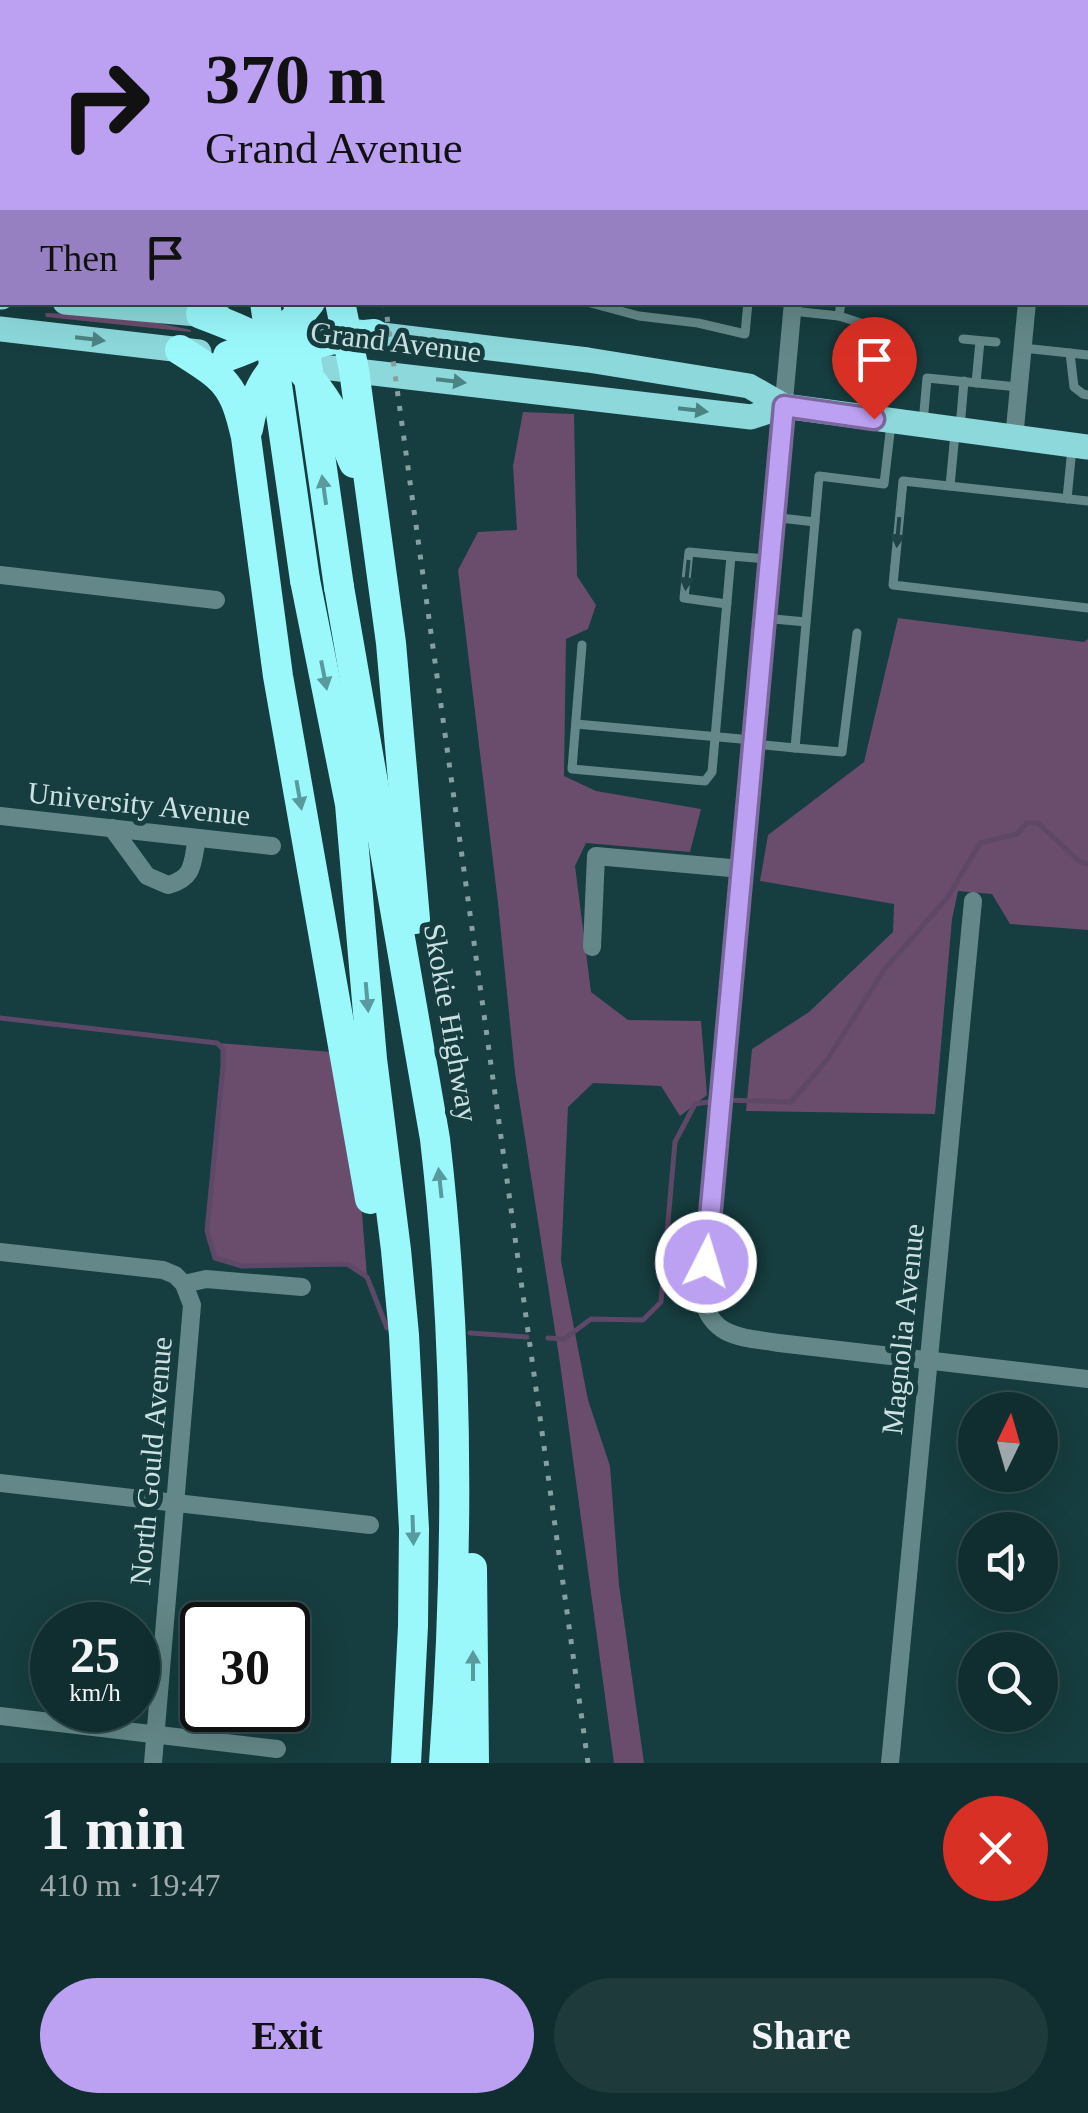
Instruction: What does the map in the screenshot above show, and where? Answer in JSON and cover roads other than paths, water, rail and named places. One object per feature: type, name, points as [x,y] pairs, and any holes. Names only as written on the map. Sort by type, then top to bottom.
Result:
[{"type":"highway","points":[[267,305],[305,580],[350,804],[372,1059],[404,1335],[414,1529],[406,1763]]},
{"type":"highway","points":[[271,305],[319,338],[370,497],[391,643],[436,1140]]},
{"type":"highway","points":[[193,310],[319,338]]},
{"type":"highway","points":[[228,356],[252,348],[319,338]]},
{"type":"highway","points":[[246,437],[258,390],[272,368],[319,338]]},
{"type":"highway","points":[[319,338],[314,386],[335,418],[370,497]]},
{"type":"highway","name":"Skokie Highway","points":[[319,338],[338,586],[436,1140],[445,1227],[452,1357],[453,1517],[452,1629],[444,1763]]},
{"type":"highway","points":[[180,350],[212,370],[238,400],[246,437],[278,676],[378,1244],[409,1460]]},
{"type":"highway","points":[[445,1227],[466,1379],[472,1522],[474,1763]]},
{"type":"main road","points":[[113,305],[193,310]]},
{"type":"main road","points":[[0,329],[228,356]]},
{"type":"main road","name":"Grand Avenue","points":[[319,338],[751,417],[784,406]]},
{"type":"main road","name":"Grand Avenue","points":[[319,338],[588,360],[749,386],[784,406],[1080,446]]},
{"type":"street","points":[[1014,439],[1027,305]]},
{"type":"street","points":[[793,307],[702,1297],[705,1310],[712,1322],[736,1336],[1088,1379]]},
{"type":"street","points":[[0,574],[216,600]]},
{"type":"street","name":"University Avenue","points":[[0,816],[272,846]]},
{"type":"street","points":[[112,828],[147,876],[168,886],[182,881],[191,871],[197,838]]},
{"type":"street","points":[[592,947],[596,856],[742,869]]},
{"type":"street","name":"Magnolia Avenue","points":[[890,1763],[972,901]]},
{"type":"street","points":[[0,1252],[163,1270],[184,1284],[206,1279],[302,1287]]},
{"type":"street","name":"North Gould Avenue","points":[[153,1763],[192,1305],[184,1284]]},
{"type":"street","points":[[0,1483],[370,1525]]},
{"type":"street","points":[[0,1716],[277,1749]]},
{"type":"lane","points":[[598,305],[745,334],[748,305]]},
{"type":"lane","points":[[839,316],[840,305]]},
{"type":"lane","points":[[793,307],[867,324]]},
{"type":"lane","points":[[795,748],[819,476],[884,484],[877,338]]},
{"type":"lane","points":[[963,338],[996,342]]},
{"type":"lane","points":[[976,382],[980,340]]},
{"type":"lane","points":[[1023,348],[1088,356]]},
{"type":"lane","points":[[1070,353],[1074,387],[1087,392]]},
{"type":"lane","points":[[923,426],[927,378],[1019,387]]},
{"type":"lane","points":[[950,486],[964,381]]},
{"type":"lane","points":[[1067,500],[1080,446]]},
{"type":"lane","points":[[1088,501],[903,481],[893,586],[1088,608]]},
{"type":"lane","points":[[772,518],[815,522]]},
{"type":"lane","points":[[727,604],[684,598],[689,552],[768,559]]},
{"type":"lane","points":[[582,644],[572,769],[705,780],[712,772],[731,556]]},
{"type":"lane","points":[[763,618],[806,622]]},
{"type":"lane","points":[[576,724],[842,752],[857,633]]},
{"type":"waterway","points":[[725,1100],[791,1102],[827,1060],[884,970],[948,897],[980,843],[1017,834],[1027,823],[1038,823],[1080,862],[1088,864]]},
{"type":"waterway","points":[[0,1018],[217,1043],[223,1049],[223,1066],[207,1231],[215,1258],[242,1266],[347,1264],[367,1277],[387,1328]]},
{"type":"waterway","points":[[548,1338],[564,1339],[591,1319],[643,1320],[661,1302],[675,1142],[695,1104],[708,1102]]},
{"type":"waterway","points":[[470,1333],[527,1337]]},
{"type":"railway","points":[[385,305],[588,1763]]}]
